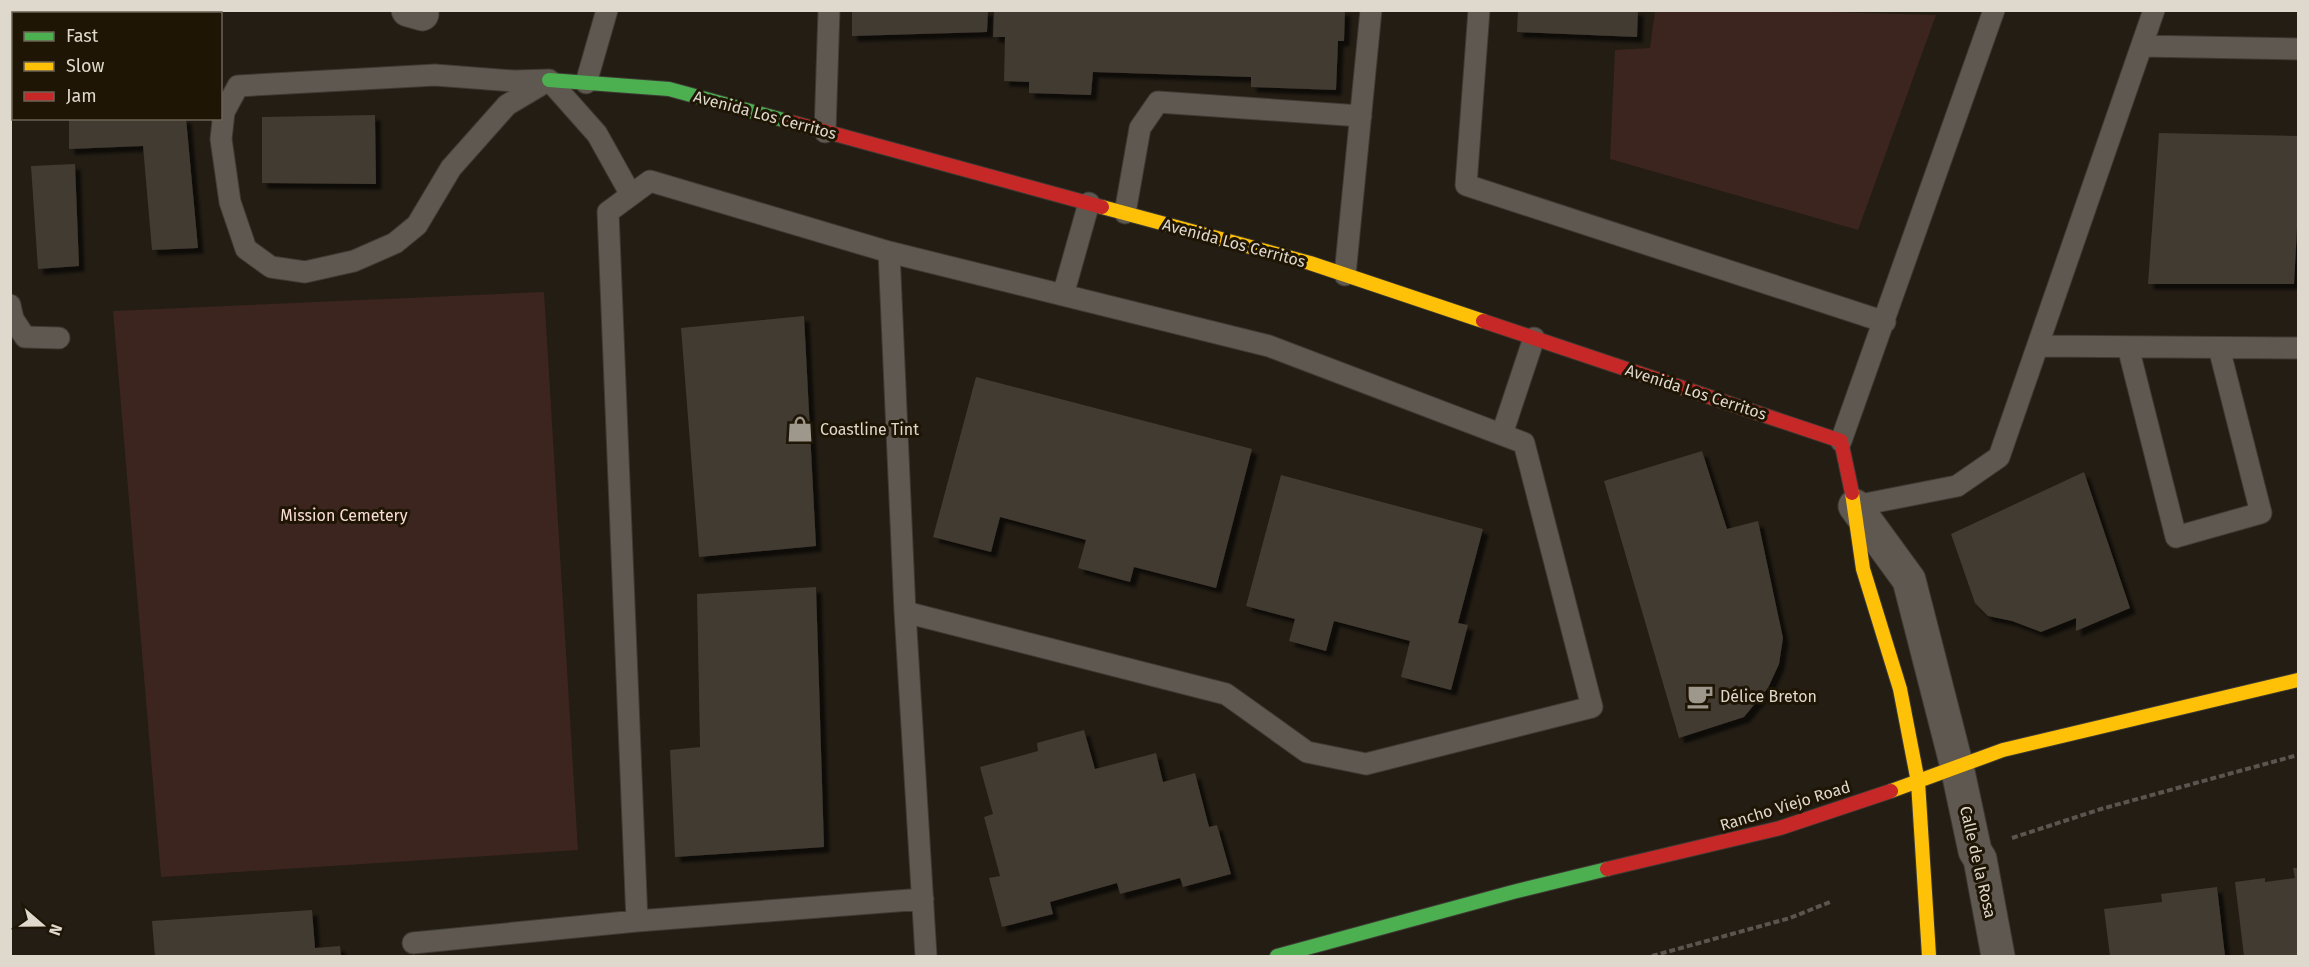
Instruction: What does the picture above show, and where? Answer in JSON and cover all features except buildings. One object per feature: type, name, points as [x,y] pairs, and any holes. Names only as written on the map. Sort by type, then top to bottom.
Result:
[{"type":"street","name":"Avenida Los Cerritos","points":[[549,80],[669,89],[1310,263],[1841,441]]},
{"type":"street","points":[[1841,441],[1855,506],[1863,569],[1900,689],[1918,782],[1929,957]]},
{"type":"street","points":[[1855,506],[1909,580],[1957,767]]},
{"type":"street","name":"Rancho Viejo Road","points":[[1277,957],[1513,892],[1780,828],[1918,782],[2003,750],[2298,680]]},
{"type":"street","name":"Calle de la Rosa","points":[[1957,767],[1975,851],[1980,859],[1998,957]]},
{"type":"lane","points":[[586,82],[607,10]]},
{"type":"lane","points":[[825,132],[829,10]]},
{"type":"lane","points":[[1346,275],[1371,10]]},
{"type":"lane","points":[[1479,10],[1466,185],[1885,322]]},
{"type":"lane","points":[[1841,441],[1994,10]]},
{"type":"lane","points":[[1855,506],[1957,486],[1999,457],[2154,10]]},
{"type":"lane","points":[[2142,46],[2298,49]]},
{"type":"lane","points":[[435,75],[514,81],[549,80],[507,105],[451,168],[417,225],[395,243],[354,261],[305,273],[271,267],[246,249],[230,202],[221,139],[224,112],[238,86],[435,75]]},
{"type":"lane","points":[[549,80],[597,134],[631,195]]},
{"type":"lane","points":[[1125,213],[1140,128],[1158,102],[1361,116]]},
{"type":"lane","points":[[637,921],[608,212],[650,181],[889,252],[1269,346],[1524,443],[1592,706],[1366,764],[1307,752],[1226,694],[905,612]]},
{"type":"lane","points":[[1063,295],[1089,203]]},
{"type":"lane","points":[[889,252],[905,612],[926,957]]},
{"type":"lane","points":[[10,304],[13,319],[25,337],[59,338]]},
{"type":"lane","points":[[1502,434],[1534,338]]},
{"type":"lane","points":[[2038,346],[2298,348]]},
{"type":"lane","points":[[2128,347],[2176,537],[2261,513],[2219,348]]},
{"type":"lane","points":[[413,943],[637,921],[923,899]]},
{"type":"path","points":[[2012,838],[2101,809],[2298,754]]},
{"type":"path","points":[[1652,957],[1790,918],[1830,902]]},
{"type":"green space","points":[[1655,11],[1792,11],[1936,15],[1858,230],[1610,159],[1615,50],[1650,48]]},
{"type":"green space","name":"Mission Cemetery","points":[[544,292],[578,850],[161,877],[113,311]]},
{"type":"traffic: fast","points":[[549,80],[669,89],[787,121]]},
{"type":"traffic: fast","points":[[1277,956],[1607,869]]},
{"type":"traffic: slow","points":[[1102,207],[1310,263],[1483,321]]},
{"type":"traffic: slow","points":[[1852,493],[1863,569],[1900,689],[1918,782],[1929,956]]},
{"type":"traffic: slow","points":[[1891,791],[2003,750],[2298,680]]},
{"type":"traffic: jam","points":[[787,121],[1102,207]]},
{"type":"traffic: jam","points":[[1483,321],[1841,441],[1852,493]]},
{"type":"traffic: jam","points":[[1607,869],[1780,828],[1891,791]]},
{"type":"place","name":"Coastline Tint","points":[[800,429]]},
{"type":"place","name":"Délice Breton","points":[[1700,696]]}]
